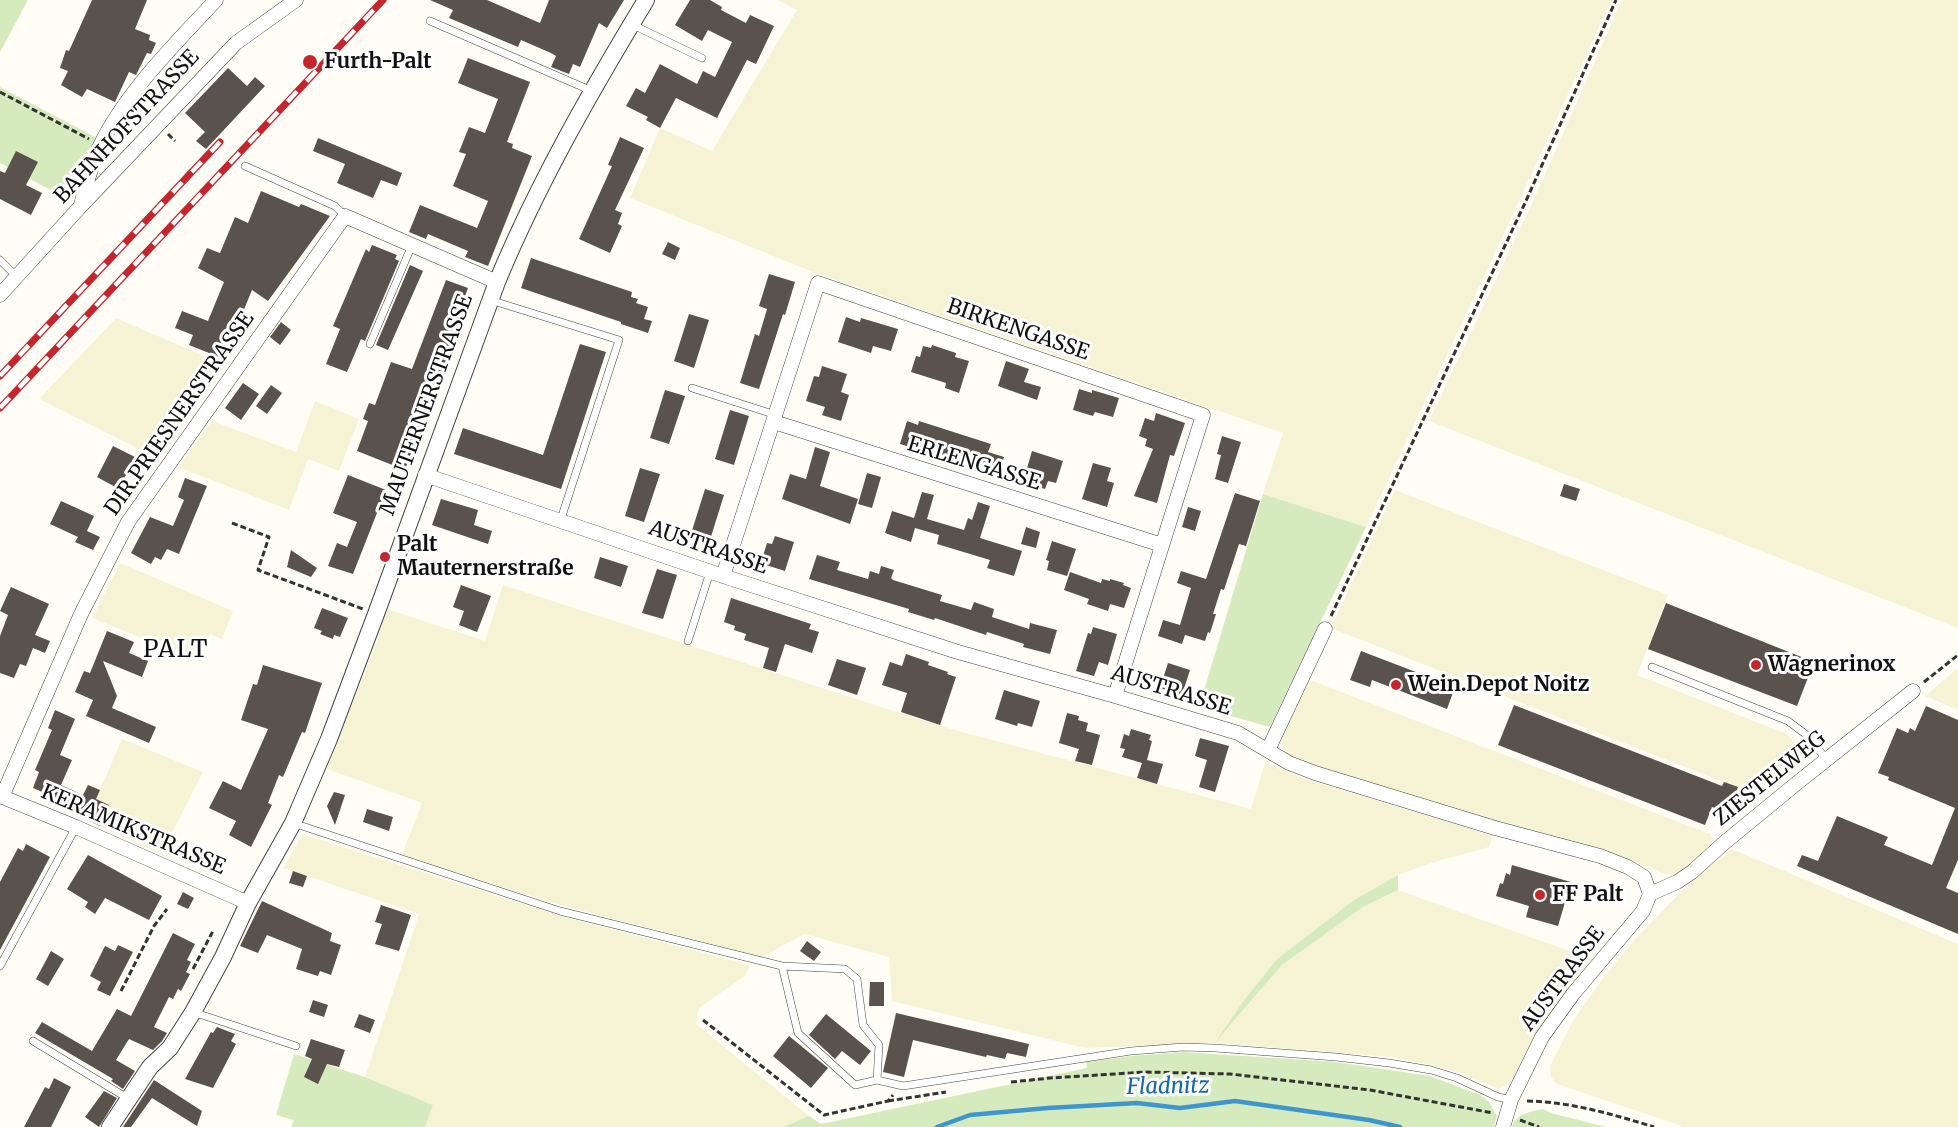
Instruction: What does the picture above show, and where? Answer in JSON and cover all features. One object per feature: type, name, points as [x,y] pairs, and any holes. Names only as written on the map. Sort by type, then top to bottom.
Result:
[{"type":"street","points":[[80,207],[100,145],[124,106],[148,74],[216,0]]},
{"type":"street","name":"BAHNHOFSTRASSE","points":[[0,295],[236,43],[296,0]]},
{"type":"street","name":"MAUTERNERSTRASSE","points":[[110,1127],[150,1067],[170,1048],[193,1012],[223,957],[248,903],[293,824],[329,738],[496,282],[532,202],[592,91],[645,0]]},
{"type":"street","points":[[345,216],[496,282]]},
{"type":"street","name":"DIR.PRIESNERSTRASSE","points":[[1,797],[81,614],[128,522],[345,216]]},
{"type":"street","name":"BIRKENGASSE","points":[[775,419],[818,283],[1203,416],[1162,545]]},
{"type":"street","points":[[723,576],[775,419]]},
{"type":"street","name":"ERLENGASSE","points":[[775,419],[1162,545]]},
{"type":"street","name":"AUSTRASSE","points":[[425,475],[561,519],[710,572],[958,652],[1238,733],[1289,763],[1378,794],[1628,867],[1644,878],[1650,894],[1643,911],[1573,994],[1542,1037],[1511,1100],[1504,1121]]},
{"type":"street","points":[[1115,696],[1162,545]]},
{"type":"street","points":[[1268,750],[1325,629]]},
{"type":"street","name":"ZIESTELWEG","points":[[1650,894],[1677,882],[1692,872],[1826,759],[1913,691]]},
{"type":"street","name":"KERAMIKSTRASSE","points":[[1,797],[76,827],[248,903]]},
{"type":"lane","points":[[430,21],[592,91]]},
{"type":"lane","points":[[631,24],[702,58]]},
{"type":"lane","points":[[245,166],[335,206],[345,216]]},
{"type":"lane","points":[[370,344],[412,245]]},
{"type":"lane","points":[[0,260],[17,277]]},
{"type":"lane","points":[[490,300],[619,340],[561,519]]},
{"type":"lane","points":[[692,388],[775,419]]},
{"type":"lane","points":[[688,641],[710,572]]},
{"type":"lane","points":[[1652,668],[1788,721],[1808,736],[1826,759]]},
{"type":"lane","points":[[293,824],[560,911],[782,966],[845,969],[858,979],[863,1025],[879,1045],[876,1080]]},
{"type":"lane","points":[[0,966],[76,827]]},
{"type":"lane","points":[[782,966],[798,1033],[855,1085],[876,1080],[903,1086],[1131,1052],[1183,1047],[1336,1057],[1431,1070],[1511,1100]]},
{"type":"lane","points":[[193,1012],[296,1046]]},
{"type":"lane","points":[[33,1041],[129,1099]]},
{"type":"path","points":[[1325,629],[1525,203],[1616,0]]},
{"type":"path","points":[[0,92],[94,142]]},
{"type":"path","points":[[232,523],[269,537],[258,570],[375,614]]},
{"type":"path","points":[[1913,691],[1958,655]]},
{"type":"path","points":[[121,991],[154,926],[167,909]]},
{"type":"path","points":[[193,969],[213,931]]},
{"type":"path","points":[[703,1020],[824,1115],[888,1101],[947,1092]]},
{"type":"path","points":[[1010,1082],[1146,1072],[1230,1074],[1370,1090],[1539,1127]]},
{"type":"path","points":[[888,1101],[903,1086]]},
{"type":"path","points":[[1511,1100],[1568,1104],[1604,1111],[1654,1127]]},
{"type":"shaded area","points":[[778,0],[1611,0],[1366,527],[1263,494],[1283,433],[813,272],[630,198],[660,128],[712,151],[797,10]]},
{"type":"shaded area","points":[[1622,0],[1958,0],[1958,628],[1429,421],[1531,206]]},
{"type":"shaded area","points":[[116,318],[225,365],[159,459],[39,399]]},
{"type":"shaded area","points":[[315,401],[359,419],[339,471],[308,459],[289,510],[178,467],[212,421],[296,452]]},
{"type":"shaded area","points":[[1395,490],[1668,595],[1637,675],[1787,734],[1796,743],[1801,757],[1796,766],[1759,796],[1331,628]]},
{"type":"shaded area","points":[[120,563],[233,611],[222,639],[210,634],[199,661],[92,618]]},
{"type":"shaded area","points":[[503,585],[940,726],[1251,809],[1265,763],[1303,778],[1493,836],[1489,847],[1398,875],[1354,900],[1277,959],[1220,1038],[1282,965],[1363,907],[1398,890],[1592,959],[1536,1033],[1510,1083],[1499,1089],[1458,1072],[1390,1057],[1215,1043],[1085,1048],[892,1001],[889,957],[804,934],[762,957],[560,905],[402,855],[422,803],[327,769],[376,644],[387,609],[485,641]]},
{"type":"shaded area","points":[[1958,668],[1958,710],[1925,696]]},
{"type":"shaded area","points":[[1310,680],[1710,834],[1713,839],[1711,844],[1687,868],[1676,873],[1665,874],[1601,849],[1498,822],[1318,767],[1288,755],[1282,745],[1283,734]]},
{"type":"shaded area","points":[[122,739],[203,772],[161,854],[87,820]]},
{"type":"shaded area","points":[[302,834],[557,915],[750,965],[745,976],[699,1008],[696,1024],[809,1116],[783,1127],[425,1127],[433,1105],[365,1077],[419,914],[284,868]]},
{"type":"shaded area","points":[[1732,849],[1958,944],[1958,1127],[1685,1127],[1557,1084],[1551,1077],[1550,1066],[1573,1021],[1598,985],[1633,941],[1696,877]]},
{"type":"green space","points":[[0,0],[28,0],[0,52]]},
{"type":"green space","points":[[0,87],[97,138],[62,196],[0,163]]},
{"type":"green space","points":[[1263,494],[1366,527],[1270,727],[1199,707]]},
{"type":"green space","points":[[1398,875],[1398,890],[1363,907],[1282,965],[1215,1043],[1242,1003],[1277,959],[1354,900]]},
{"type":"green space","points":[[1183,1052],[1336,1062],[1430,1076],[1480,1095],[1489,1102],[1497,1116],[1494,1127],[783,1127],[809,1116],[821,1124],[1087,1068],[1086,1062]]},
{"type":"green space","points":[[294,1054],[365,1077],[433,1105],[425,1127],[291,1127],[294,1120],[276,1115]]},
{"type":"green space","points":[[1543,1109],[1606,1127],[1512,1127],[1520,1116]]},
{"type":"building","points":[[92,0],[147,0],[135,29],[150,35],[149,40],[156,43],[151,54],[147,53],[136,75],[129,72],[115,102],[87,89],[82,97],[61,85],[68,71],[60,68],[66,50],[69,51]]},
{"type":"building","points":[[430,0],[487,0],[540,23],[549,0],[624,0],[607,28],[599,23],[580,67],[573,64],[569,74],[551,67],[556,56],[551,53],[521,40],[518,47],[449,18],[453,10]]},
{"type":"building","points":[[690,0],[710,0],[722,7],[721,10],[746,23],[750,15],[774,26],[756,64],[747,60],[717,118],[676,98],[660,128],[646,120],[648,117],[626,106],[636,88],[645,93],[660,64],[697,84],[703,71],[715,77],[732,42],[708,30],[702,41],[675,25]]},
{"type":"building","points":[[468,58],[530,82],[507,142],[513,144],[512,148],[532,156],[488,266],[465,257],[468,251],[428,234],[426,239],[409,232],[420,205],[477,228],[488,201],[453,186],[466,154],[459,152],[469,127],[485,133],[498,99],[458,83]]},
{"type":"building","points":[[228,68],[247,86],[255,77],[265,86],[206,149],[196,141],[205,132],[185,113]]},
{"type":"building","points":[[620,137],[644,148],[615,210],[622,213],[618,224],[622,226],[610,253],[579,239],[612,166],[608,165]]},
{"type":"building","points":[[318,138],[402,173],[397,186],[381,180],[373,198],[337,183],[345,164],[313,151]]},
{"type":"building","points":[[16,151],[38,162],[26,185],[42,193],[31,215],[0,199],[0,171],[5,173]]},
{"type":"building","points":[[261,191],[299,207],[301,204],[330,216],[268,301],[252,290],[231,341],[226,339],[219,357],[189,345],[193,335],[175,328],[182,311],[208,321],[224,282],[198,268],[207,248],[220,253],[235,217],[248,223]]},
{"type":"building","points":[[668,242],[680,248],[675,260],[662,254]]},
{"type":"building","points":[[372,245],[397,255],[395,259],[399,261],[365,341],[361,339],[347,372],[326,364],[340,329],[333,326],[366,249],[369,252]]},
{"type":"building","points":[[531,258],[632,292],[631,297],[638,299],[636,303],[648,307],[644,319],[652,321],[648,333],[521,288]]},
{"type":"building","points":[[410,265],[423,271],[388,350],[376,345]]},
{"type":"building","points":[[769,274],[795,282],[759,389],[740,383],[755,334],[759,336],[767,309],[759,306]]},
{"type":"building","points":[[446,280],[468,288],[465,296],[472,299],[422,432],[419,431],[405,470],[357,451],[368,421],[363,419],[369,403],[375,405],[391,362],[412,369]]},
{"type":"building","points":[[689,314],[709,320],[694,368],[674,361]]},
{"type":"building","points":[[846,317],[860,322],[861,318],[898,329],[891,351],[873,346],[871,353],[838,342]]},
{"type":"building","points":[[281,322],[291,330],[280,345],[270,337]]},
{"type":"building","points":[[580,344],[606,352],[561,489],[454,454],[463,428],[543,455]]},
{"type":"building","points":[[932,345],[956,353],[955,357],[969,361],[959,393],[945,388],[946,383],[911,372],[916,356],[920,357],[923,346],[931,348]]},
{"type":"building","points":[[1006,361],[1029,369],[1024,382],[1041,387],[1037,400],[998,386]]},
{"type":"building","points":[[822,366],[847,374],[841,392],[849,395],[841,421],[822,415],[825,407],[806,401],[814,376],[819,377]]},
{"type":"building","points":[[243,383],[259,394],[241,420],[225,408]]},
{"type":"building","points":[[271,385],[282,393],[267,414],[256,406]]},
{"type":"building","points":[[1079,389],[1092,393],[1092,390],[1119,398],[1113,417],[1095,412],[1093,416],[1073,410]]},
{"type":"building","points":[[665,390],[685,396],[669,444],[650,438]]},
{"type":"building","points":[[730,410],[749,416],[734,465],[715,459]]},
{"type":"building","points":[[1156,413],[1185,423],[1174,456],[1170,455],[1157,503],[1134,496],[1153,449],[1145,446],[1147,439],[1139,436],[1145,418],[1154,421]]},
{"type":"building","points":[[907,421],[918,425],[919,421],[991,444],[988,452],[1004,457],[999,474],[931,451],[930,453],[900,444]]},
{"type":"building","points":[[1222,436],[1241,442],[1228,483],[1215,479],[1221,455],[1217,454]]},
{"type":"building","points":[[113,446],[135,457],[119,489],[97,477]]},
{"type":"building","points":[[815,447],[830,452],[820,486],[858,499],[850,524],[782,499],[790,474],[806,479]]},
{"type":"building","points":[[1032,451],[1063,461],[1056,483],[1048,481],[1045,489],[1023,482]]},
{"type":"building","points":[[1093,463],[1111,468],[1107,481],[1114,483],[1107,507],[1082,499]]},
{"type":"building","points":[[640,468],[660,474],[644,522],[625,516]]},
{"type":"building","points":[[867,473],[881,477],[872,508],[858,504]]},
{"type":"building","points":[[348,475],[386,490],[353,574],[328,566],[337,543],[347,547],[357,522],[333,513]]},
{"type":"building","points":[[185,478],[207,486],[179,554],[167,549],[161,560],[155,557],[151,564],[131,553],[150,517],[173,526],[184,500],[178,497]]},
{"type":"building","points":[[1564,484],[1580,489],[1576,501],[1560,496]]},
{"type":"building","points":[[705,489],[724,495],[709,543],[690,537]]},
{"type":"building","points":[[922,492],[934,495],[927,519],[964,530],[968,518],[972,520],[978,502],[990,506],[980,538],[1022,551],[1014,576],[987,568],[990,560],[937,544],[939,535],[915,528],[911,542],[885,533],[892,511],[914,518]]},
{"type":"building","points":[[1235,493],[1260,501],[1246,546],[1239,544],[1224,590],[1221,589],[1210,633],[1208,632],[1205,641],[1185,635],[1182,644],[1158,636],[1163,620],[1180,625],[1191,588],[1177,583],[1181,571],[1206,579]]},
{"type":"building","points":[[441,499],[478,510],[474,525],[492,531],[488,544],[432,525]]},
{"type":"building","points":[[61,501],[94,516],[87,531],[100,537],[93,550],[75,542],[78,537],[50,524]]},
{"type":"building","points":[[1188,507],[1201,511],[1195,531],[1182,527]]},
{"type":"building","points":[[1026,527],[1040,532],[1036,548],[1021,544]]},
{"type":"building","points":[[775,536],[794,542],[785,571],[766,565],[768,557],[763,556],[767,543],[772,544]]},
{"type":"building","points":[[1052,541],[1076,549],[1067,576],[1047,570],[1049,561],[1046,560]]},
{"type":"building","points":[[291,550],[317,568],[311,577],[287,567]]},
{"type":"building","points":[[817,555],[840,562],[837,570],[868,579],[870,571],[879,574],[881,566],[894,570],[891,578],[893,580],[942,595],[940,601],[971,610],[974,602],[994,609],[992,617],[1029,629],[1030,623],[1057,630],[1050,654],[1023,647],[1024,644],[987,632],[986,635],[935,618],[934,620],[908,612],[909,609],[809,579]]},
{"type":"building","points":[[600,557],[628,566],[621,587],[594,578]]},
{"type":"building","points":[[657,569],[677,575],[663,619],[642,613]]},
{"type":"building","points":[[1070,572],[1101,583],[1102,579],[1110,581],[1110,579],[1124,583],[1123,585],[1131,588],[1124,608],[1110,604],[1108,611],[1087,604],[1089,599],[1064,590]]},
{"type":"building","points":[[461,585],[491,596],[477,632],[459,625],[464,611],[453,607]]},
{"type":"building","points":[[11,587],[49,604],[35,635],[50,641],[45,653],[33,648],[26,666],[20,664],[14,678],[0,673],[0,636],[8,615],[0,611]]},
{"type":"building","points":[[731,598],[811,624],[809,629],[819,632],[812,653],[785,644],[776,672],[763,668],[769,648],[744,640],[746,634],[734,630],[735,626],[724,622]]},
{"type":"building","points":[[1666,603],[1814,662],[1797,706],[1648,649]]},
{"type":"building","points":[[322,608],[348,618],[340,637],[334,635],[333,639],[320,634],[322,631],[314,628]]},
{"type":"building","points":[[1093,627],[1117,634],[1108,665],[1099,662],[1094,676],[1076,671],[1088,633],[1091,634]]},
{"type":"building","points":[[107,631],[134,642],[129,653],[148,661],[142,677],[103,661],[117,696],[112,708],[156,727],[149,743],[86,716],[93,700],[75,692],[84,671],[90,673]]},
{"type":"building","points":[[1361,651],[1455,687],[1447,709],[1372,680],[1370,687],[1350,680]]},
{"type":"building","points":[[906,654],[929,662],[928,665],[956,677],[940,725],[901,712],[907,693],[882,685],[890,662],[902,666]]},
{"type":"building","points":[[837,659],[866,668],[857,695],[828,685]]},
{"type":"building","points":[[1168,663],[1190,670],[1182,695],[1160,688]]},
{"type":"building","points":[[263,665],[322,683],[305,733],[302,732],[283,777],[279,775],[268,803],[272,805],[251,847],[229,835],[236,821],[209,808],[223,781],[241,790],[268,729],[241,720],[253,684],[257,685]]},
{"type":"building","points":[[1004,690],[1040,701],[1032,727],[1018,723],[1017,726],[995,719]]},
{"type":"building","points":[[1514,705],[1722,786],[1724,782],[1738,787],[1735,796],[1720,810],[1712,807],[1705,825],[1498,745]]},
{"type":"building","points":[[1926,706],[1958,720],[1958,860],[1946,888],[1958,893],[1958,934],[1797,866],[1802,855],[1818,861],[1837,816],[1888,837],[1884,845],[1932,865],[1955,808],[1888,780],[1889,777],[1878,773],[1897,728],[1908,733],[1910,728],[1915,731]]},
{"type":"building","points":[[55,710],[75,719],[60,755],[72,760],[61,785],[83,795],[88,785],[100,790],[96,799],[109,805],[100,826],[87,820],[88,816],[72,809],[74,806],[33,788],[39,772],[35,770],[52,730],[48,728]]},
{"type":"building","points":[[1067,713],[1079,716],[1078,720],[1088,723],[1086,731],[1100,735],[1092,765],[1075,761],[1079,749],[1059,743]]},
{"type":"building","points":[[1131,729],[1151,735],[1149,740],[1152,741],[1147,760],[1163,764],[1157,784],[1137,778],[1142,763],[1122,757],[1125,749],[1120,748],[1124,734],[1129,736]]},
{"type":"building","points":[[1200,738],[1229,746],[1215,792],[1199,787],[1207,760],[1195,756]]},
{"type":"building","points":[[334,792],[345,795],[335,825],[327,806]]},
{"type":"building","points":[[367,809],[393,817],[389,831],[363,822]]},
{"type":"building","points":[[26,844],[50,857],[0,950],[0,882],[18,848],[23,851]]},
{"type":"building","points":[[88,855],[162,896],[149,920],[105,898],[95,914],[85,907],[88,902],[67,889]]},
{"type":"building","points":[[1512,865],[1571,882],[1558,926],[1526,917],[1529,906],[1496,896],[1506,873],[1510,875]]},
{"type":"building","points":[[293,871],[307,876],[303,887],[289,883]]},
{"type":"building","points":[[183,892],[194,898],[188,909],[177,904]]},
{"type":"building","points":[[262,901],[332,933],[330,941],[341,945],[331,975],[320,971],[318,976],[296,969],[302,949],[267,935],[258,953],[240,946]]},
{"type":"building","points":[[381,905],[411,915],[399,951],[375,944],[382,924],[375,922]]},
{"type":"building","points":[[173,933],[195,944],[187,960],[191,962],[186,972],[190,974],[181,991],[178,989],[173,999],[169,997],[154,1027],[167,1033],[162,1041],[153,1050],[129,1039],[116,1060],[135,1071],[123,1089],[111,1081],[113,1079],[35,1033],[42,1022],[92,1051],[117,1009],[131,1016]]},
{"type":"building","points":[[807,941],[821,952],[814,961],[800,951]]},
{"type":"building","points":[[118,945],[133,952],[110,996],[97,990],[101,982],[90,976],[105,946],[115,951]]},
{"type":"building","points":[[51,951],[64,959],[48,986],[36,979]]},
{"type":"building","points":[[870,982],[884,982],[884,1006],[869,1006]]},
{"type":"building","points":[[313,1000],[328,1005],[324,1017],[309,1012]]},
{"type":"building","points":[[896,1013],[1029,1044],[1026,1057],[1007,1053],[1005,1059],[987,1055],[986,1057],[913,1040],[904,1077],[883,1072]]},
{"type":"building","points":[[359,1014],[375,1020],[370,1033],[354,1027]]},
{"type":"building","points":[[826,1014],[871,1051],[860,1065],[842,1051],[835,1059],[809,1035]]},
{"type":"building","points":[[217,1027],[235,1034],[231,1041],[236,1044],[213,1088],[185,1079],[211,1032],[213,1033]]},
{"type":"building","points":[[789,1036],[828,1068],[811,1088],[773,1056]]},
{"type":"building","points":[[311,1039],[345,1050],[339,1067],[327,1064],[318,1084],[304,1077],[312,1059],[305,1056]]},
{"type":"building","points":[[54,1078],[71,1087],[51,1127],[24,1127],[45,1087],[49,1089]]},
{"type":"building","points":[[154,1080],[202,1111],[197,1126],[152,1098],[131,1127],[123,1127]]},
{"type":"building","points":[[104,1091],[117,1098],[99,1127],[85,1117]]},
{"type":"waterway","name":"Fladnitz","points":[[937,1127],[970,1115],[1048,1108],[1137,1103],[1180,1108],[1235,1101],[1369,1120],[1400,1127]]},
{"type":"railway","points":[[0,408],[383,0]]},
{"type":"railway","points":[[0,376],[220,142]]},
{"type":"place","name":"Furth-Palt","points":[[310,62]]},
{"type":"place","name":"Palt Mauternerstraße","points":[[385,557]]},
{"type":"place","name":"Wagnerinox","points":[[1756,665]]},
{"type":"place","name":"Wein.Depot Noitz","points":[[1396,685]]},
{"type":"place","name":"FF Palt","points":[[1540,895]]},
{"type":"district","name":"PALT","points":[[176,650]]}]
